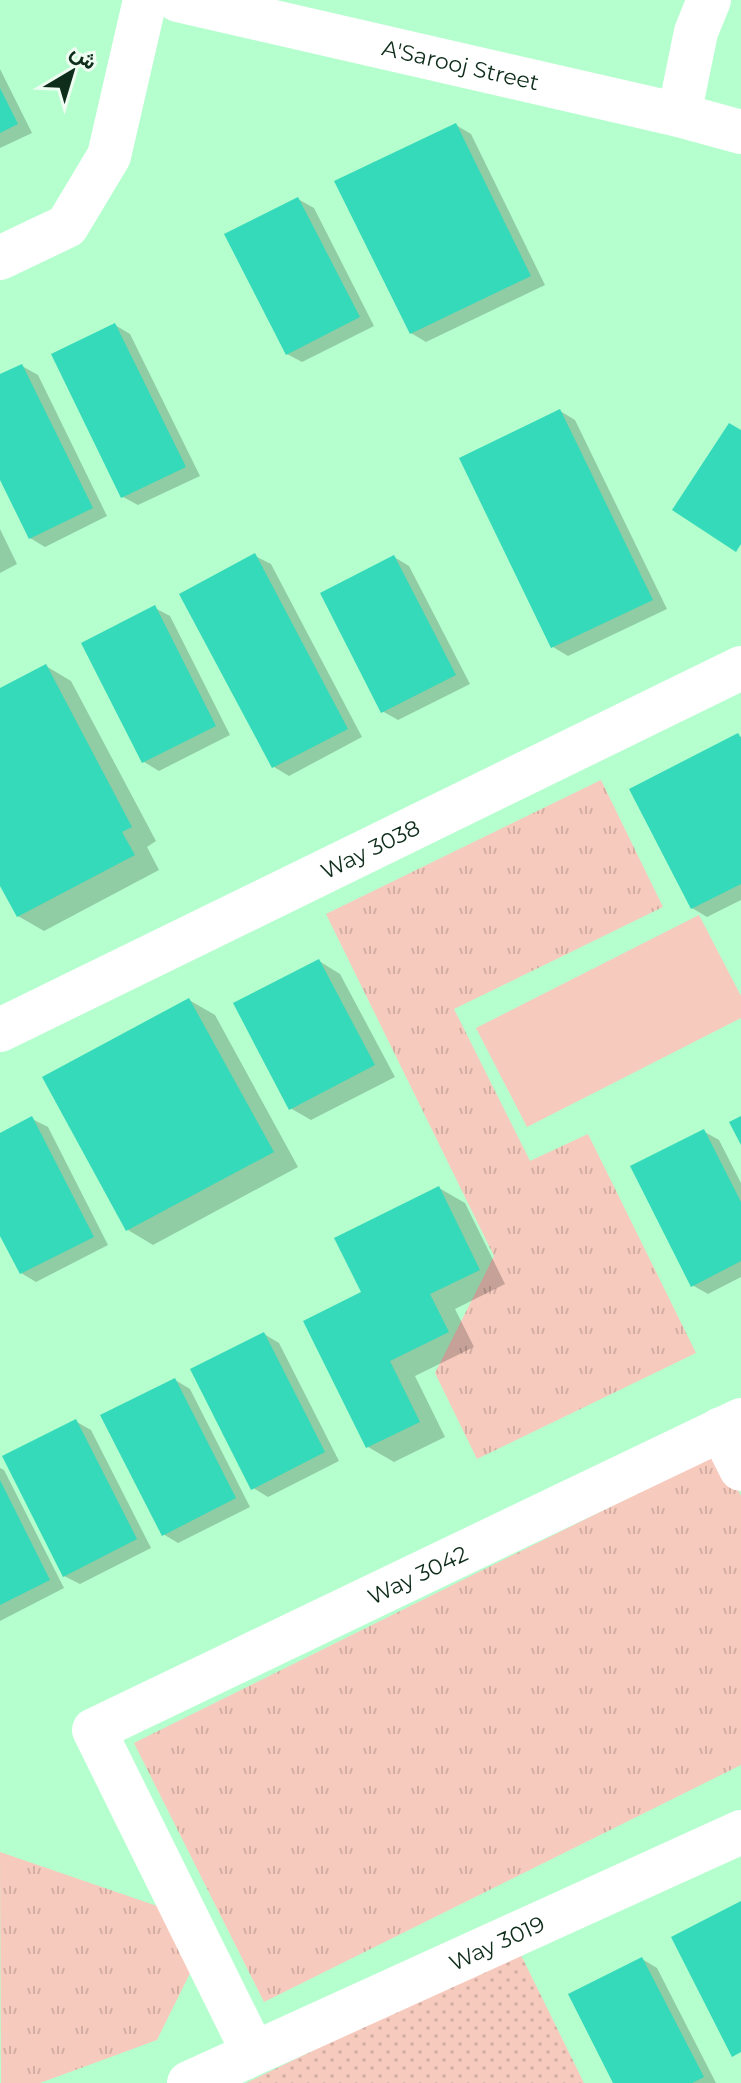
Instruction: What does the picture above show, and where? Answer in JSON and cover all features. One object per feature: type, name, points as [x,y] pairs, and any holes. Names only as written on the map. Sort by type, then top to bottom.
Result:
[{"type":"street","points":[[0,258],[67,226],[109,156],[145,0]]},
{"type":"street","name":"A'Sarooj Street","points":[[178,0],[741,132]]},
{"type":"street","points":[[679,115],[696,32],[709,0]]},
{"type":"street","name":"Way 3038","points":[[0,1030],[741,668]]},
{"type":"street","points":[[731,1425],[741,1469]]},
{"type":"street","name":"Way 3042","points":[[253,2052],[94,1730],[731,1425]]},
{"type":"street","name":"Way 3019","points":[[189,2083],[741,1832]]},
{"type":"green space","points":[[601,780],[663,907],[454,1009],[530,1161],[588,1134],[696,1353],[477,1459],[435,1373],[494,1256],[326,914]]},
{"type":"green space","points":[[699,915],[741,996],[741,1018],[527,1127],[476,1028]]},
{"type":"green space","points":[[719,1453],[741,1496],[741,1765],[264,2002],[134,1743]]},
{"type":"green space","points":[[0,1852],[163,1908],[194,1965],[157,2040],[40,2083],[1,2083]]},
{"type":"green space","points":[[519,1951],[584,2083],[246,2083]]},
{"type":"building","points":[[0,88],[18,124],[0,133]]},
{"type":"building","points":[[456,123],[531,276],[410,334],[334,181]]},
{"type":"building","points":[[298,197],[360,317],[286,355],[224,234]]},
{"type":"building","points":[[115,323],[186,467],[121,498],[51,354]]},
{"type":"building","points":[[22,364],[93,508],[29,539],[0,480],[0,374]]},
{"type":"building","points":[[560,409],[653,600],[551,648],[459,458]]},
{"type":"building","points":[[729,423],[741,430],[741,544],[736,552],[672,510]]},
{"type":"building","points":[[255,553],[348,729],[272,768],[179,594]]},
{"type":"building","points":[[394,555],[456,675],[381,713],[320,593]]},
{"type":"building","points":[[155,605],[216,726],[142,763],[81,643]]},
{"type":"building","points":[[46,664],[132,827],[122,832],[135,855],[17,917],[0,886],[0,688]]},
{"type":"building","points":[[738,733],[741,738],[741,884],[691,909],[629,789]]},
{"type":"building","points":[[319,959],[375,1065],[289,1110],[233,1003]]},
{"type":"building","points":[[189,998],[274,1152],[126,1231],[42,1077]]},
{"type":"building","points":[[32,1116],[94,1237],[20,1274],[0,1236],[0,1133]]},
{"type":"building","points":[[741,1116],[741,1145],[729,1122]]},
{"type":"building","points":[[704,1129],[741,1202],[741,1261],[691,1287],[630,1166]]},
{"type":"building","points":[[439,1186],[480,1270],[430,1294],[449,1332],[390,1361],[420,1422],[366,1448],[303,1321],[361,1292],[334,1238]]},
{"type":"building","points":[[264,1332],[325,1452],[251,1490],[190,1369]]},
{"type":"building","points":[[175,1378],[236,1498],[162,1536],[100,1415]]},
{"type":"building","points":[[76,1419],[137,1539],[63,1577],[2,1456]]},
{"type":"building","points":[[0,1480],[50,1580],[0,1605]]},
{"type":"building","points":[[741,1901],[741,2052],[732,2057],[671,1937]]},
{"type":"building","points":[[642,1957],[704,2077],[692,2083],[613,2083],[568,1994]]}]
